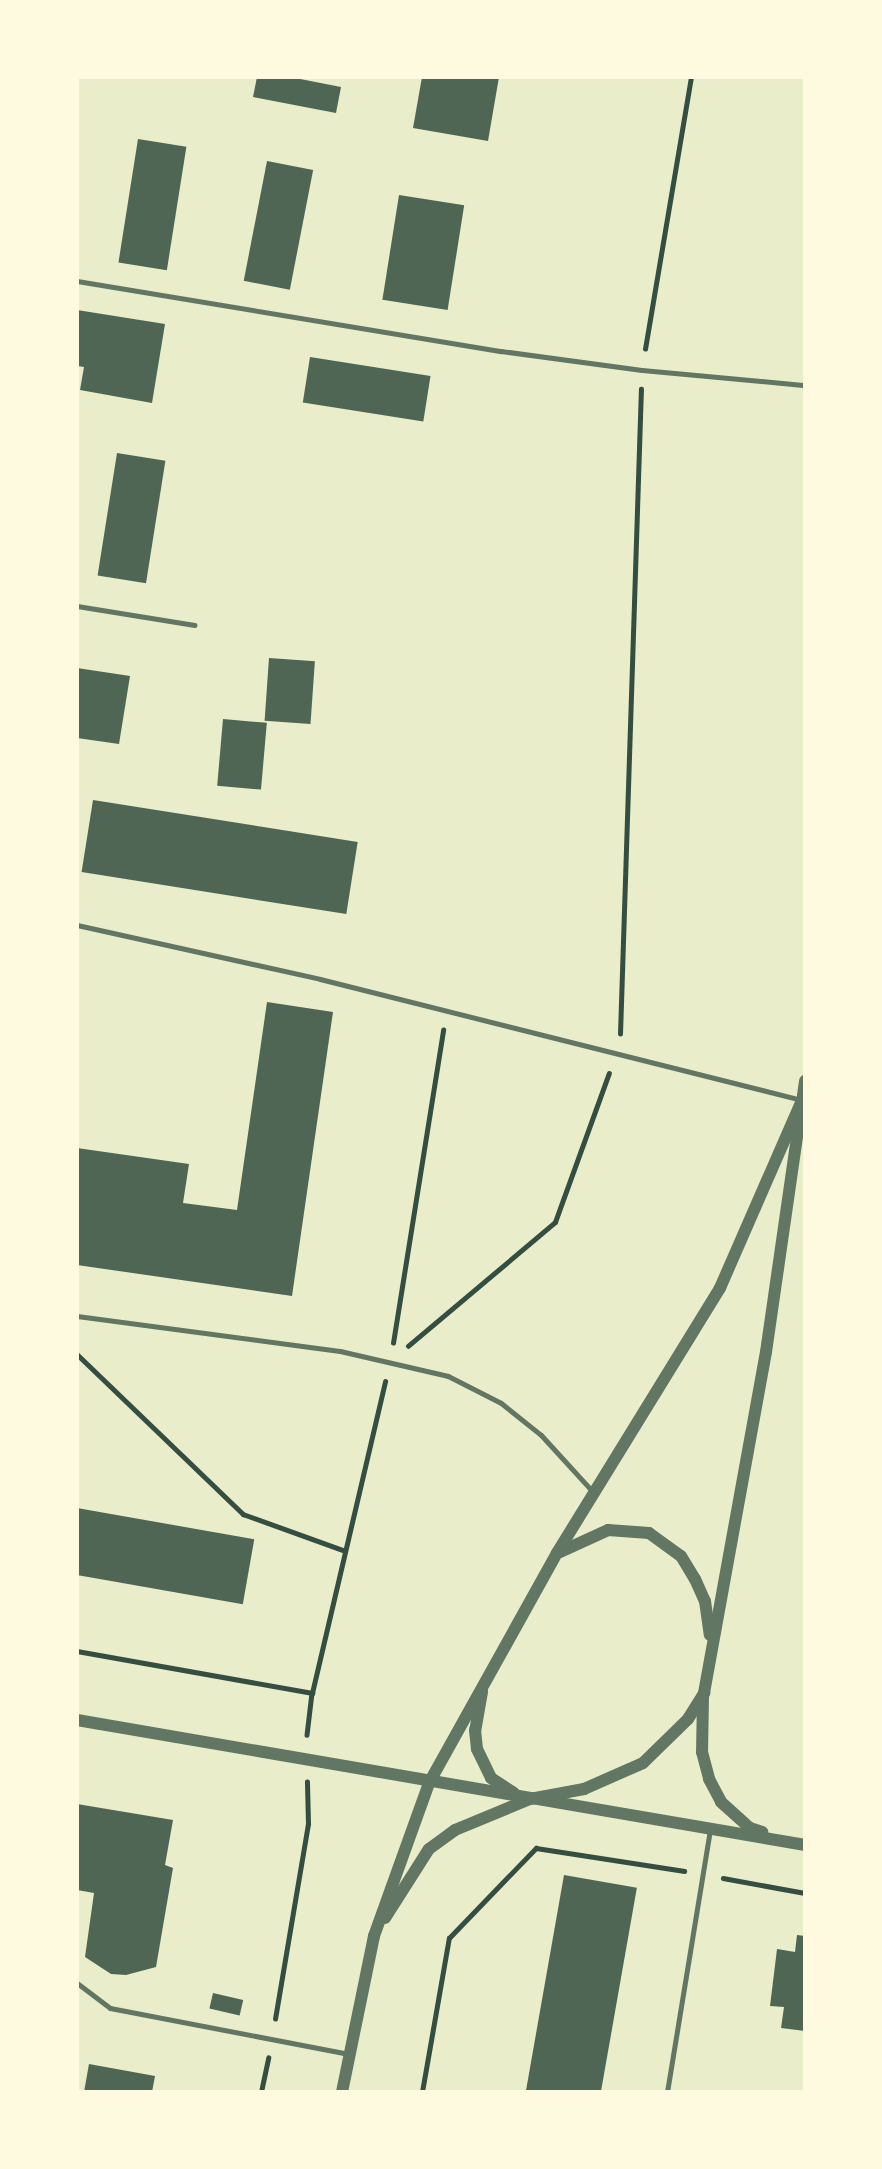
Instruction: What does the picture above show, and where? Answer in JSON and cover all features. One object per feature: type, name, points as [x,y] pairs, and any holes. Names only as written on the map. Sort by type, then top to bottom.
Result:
[{"type":"street","points":[[800,1845],[750,1828],[721,1802],[702,1752],[704,1693],[766,1352],[805,1081]]},
{"type":"street","points":[[342,2092],[374,1936],[429,1783],[489,1668],[593,1492],[720,1288],[802,1100]]},
{"type":"street","points":[[557,1553],[608,1530],[649,1533],[666,1543],[681,1556],[705,1601],[710,1628],[709,1667]]},
{"type":"street","points":[[489,1668],[477,1716],[477,1749],[491,1778],[503,1789],[530,1799]]},
{"type":"street","points":[[374,1936],[429,1849],[485,1815],[530,1799],[584,1789],[643,1763],[688,1719],[704,1693]]},
{"type":"street","points":[[77,1720],[429,1783],[800,1845]]},
{"type":"lane","points":[[77,281],[351,328],[642,370],[805,385]]},
{"type":"lane","points":[[77,606],[194,625]]},
{"type":"lane","points":[[77,925],[802,1100]]},
{"type":"lane","points":[[77,1316],[390,1360],[448,1376],[501,1404],[541,1435],[593,1492]]},
{"type":"lane","points":[[667,2092],[710,1829]]},
{"type":"lane","points":[[77,1983],[110,2008],[348,2054]]},
{"type":"path","points":[[390,1360],[555,1222],[615,1056],[623,1022],[642,370],[691,77]]},
{"type":"path","points":[[261,2092],[308,1824],[307,1760],[312,1693],[343,1550],[390,1360],[446,1012]]},
{"type":"path","points":[[77,1354],[243,1514],[343,1550]]},
{"type":"path","points":[[77,1651],[312,1693]]},
{"type":"path","points":[[422,2092],[449,1938],[536,1848],[805,1892]]},
{"type":"building","points":[[257,77],[290,77],[341,87],[336,113],[253,97]]},
{"type":"building","points":[[422,77],[499,77],[488,141],[413,128]]},
{"type":"building","points":[[138,139],[186,147],[167,270],[118,262]]},
{"type":"building","points":[[267,161],[313,170],[290,290],[244,281]]},
{"type":"building","points":[[399,195],[464,205],[448,310],[382,300]]},
{"type":"building","points":[[77,310],[165,324],[152,403],[80,390],[84,367],[77,366]]},
{"type":"building","points":[[310,357],[430,376],[423,422],[303,402]]},
{"type":"building","points":[[117,453],[165,461],[146,583],[98,575]]},
{"type":"building","points":[[269,658],[315,661],[310,724],[265,721]]},
{"type":"building","points":[[77,668],[130,676],[119,744],[77,738]]},
{"type":"building","points":[[223,719],[267,723],[261,790],[217,786]]},
{"type":"building","points":[[93,800],[358,842],[346,914],[82,872]]},
{"type":"building","points":[[267,1002],[333,1012],[292,1296],[77,1265],[77,1148],[189,1164],[183,1203],[237,1210]]},
{"type":"building","points":[[77,1508],[254,1539],[243,1604],[77,1575]]},
{"type":"building","points":[[77,1804],[173,1820],[165,1865],[173,1868],[156,1967],[126,1975],[111,1974],[85,1957],[94,1893],[77,1890]]},
{"type":"building","points":[[564,1875],[637,1888],[601,2092],[526,2092]]},
{"type":"building","points":[[797,1935],[805,1936],[805,2031],[781,2028],[784,2007],[770,2006],[777,1949],[795,1952]]},
{"type":"building","points":[[213,1993],[243,2000],[240,2016],[209,2009]]},
{"type":"building","points":[[89,2064],[155,2076],[152,2092],[84,2092]]}]
